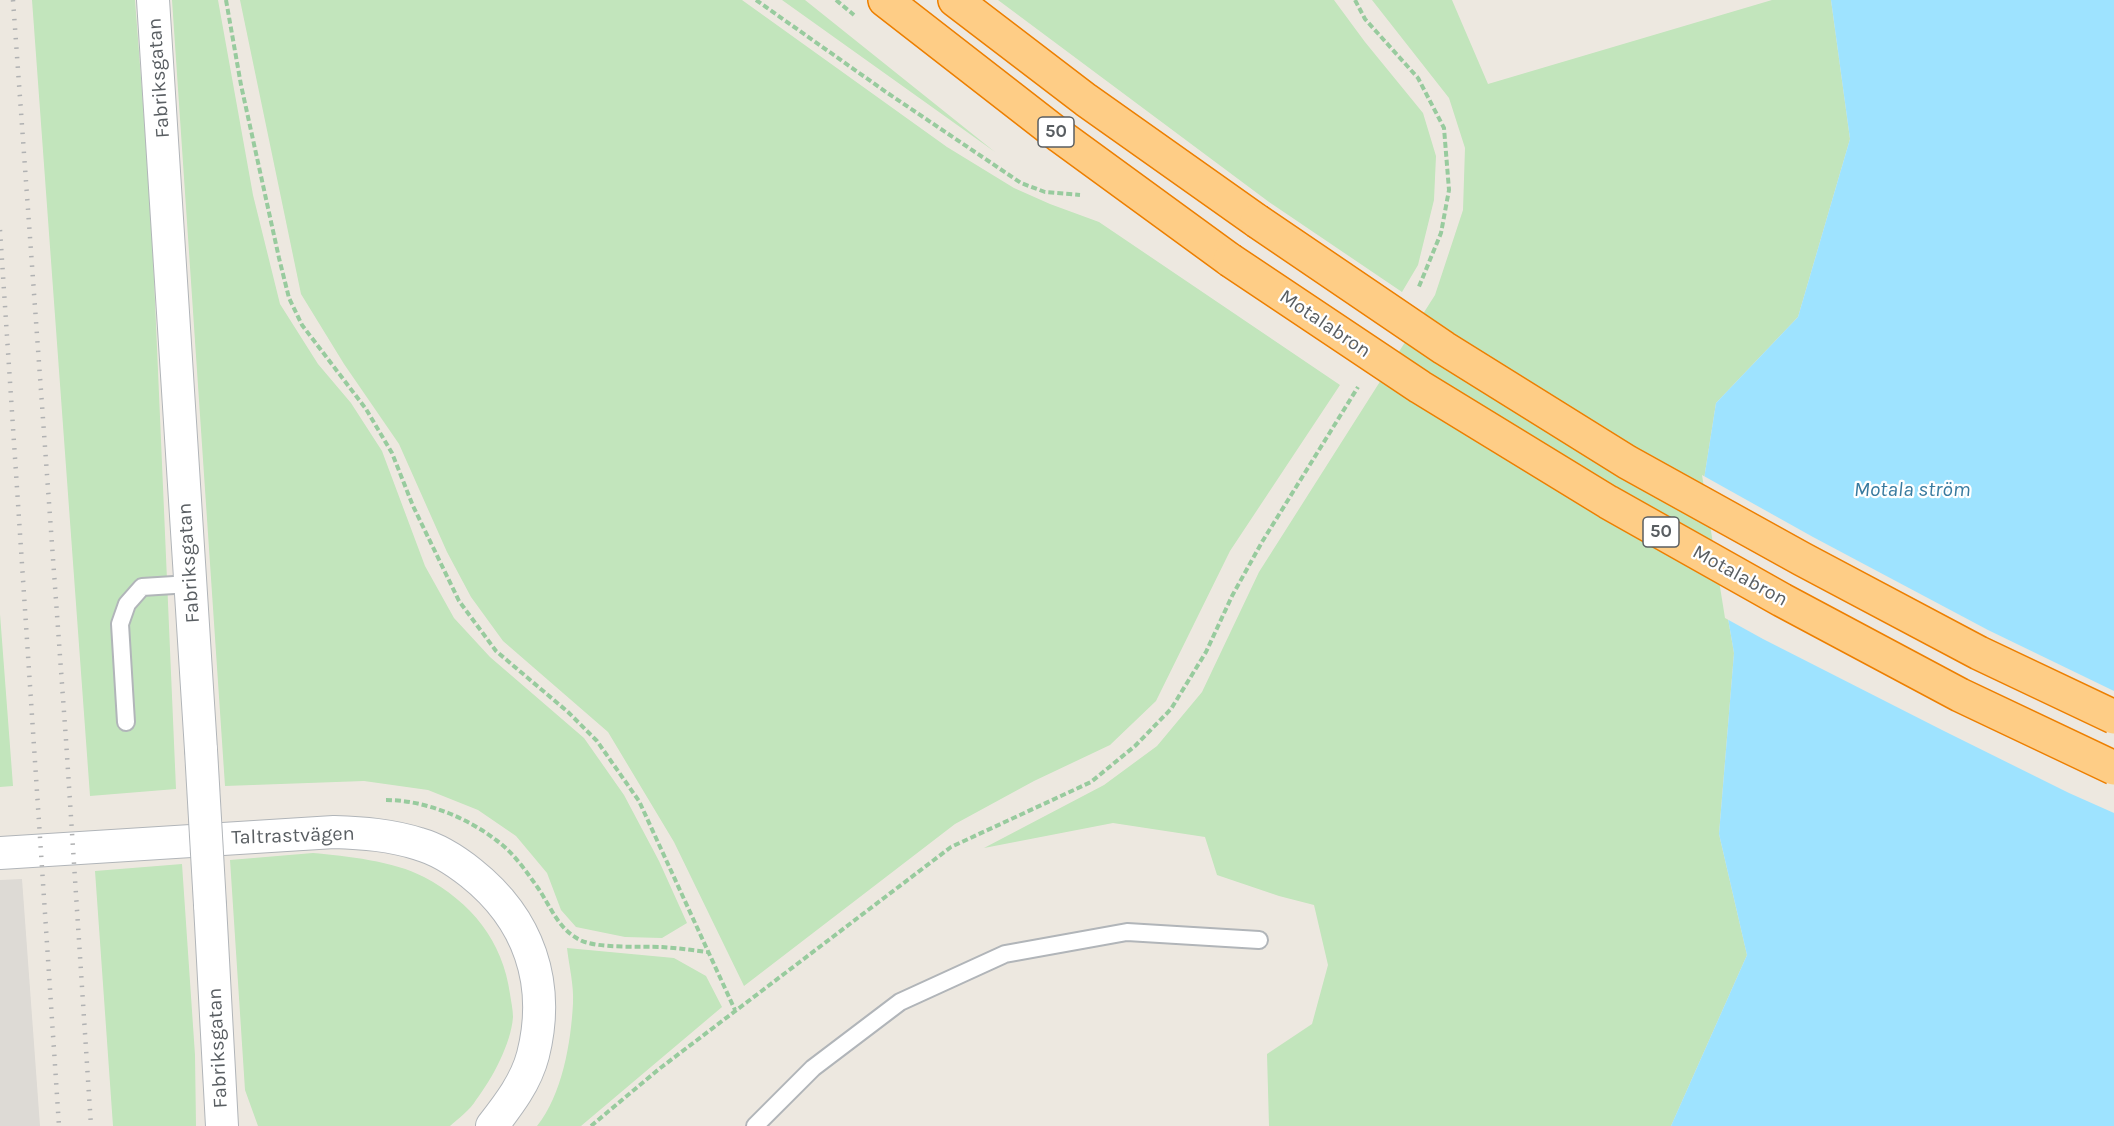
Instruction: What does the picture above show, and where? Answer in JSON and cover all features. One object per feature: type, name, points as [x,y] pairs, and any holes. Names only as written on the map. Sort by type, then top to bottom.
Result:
[{"type":"highway","name":"Motalabron","points":[[885,0],[1060,136],[1230,260],[1420,387],[1608,502],[1782,600],[1960,695],[2114,768]]},
{"type":"highway","name":"50","points":[[955,0],[1086,100],[1257,221],[1444,348],[1627,462],[1802,559],[1979,652],[2114,717]]},
{"type":"street","name":"Fabriksgatan","points":[[153,0],[201,750],[222,1126]]},
{"type":"street","name":"Taltrastvägen","points":[[0,853],[334,832],[374,833],[421,844],[458,863],[488,886],[508,909],[523,934],[534,968],[539,1013],[532,1057],[516,1095],[492,1126]]},
{"type":"lane","points":[[126,722],[120,624],[127,604],[142,587],[190,584]]},
{"type":"lane","points":[[755,1126],[813,1068],[900,1002],[1005,954],[1127,932],[1259,940]]},
{"type":"path","points":[[226,0],[241,85],[279,258],[289,298],[302,325],[366,410],[392,453],[413,506],[459,601],[496,651],[568,712],[597,741],[639,801],[735,1010]]},
{"type":"path","points":[[756,0],[886,92],[1021,183],[1045,192],[1081,195]]},
{"type":"path","points":[[1355,0],[1365,19],[1418,78],[1444,128],[1449,190],[1443,222],[1433,254],[1414,296]]},
{"type":"path","points":[[591,1126],[735,1010],[951,848],[1091,782],[1135,746],[1171,709],[1206,652],[1232,596],[1262,542],[1359,385]]},
{"type":"shaded area","points":[[22,879],[40,1126],[0,1126],[0,880]]},
{"type":"green space","points":[[32,0],[135,0],[151,208],[176,789],[90,796]]},
{"type":"green space","points":[[172,0],[218,0],[253,195],[280,304],[318,364],[351,403],[382,451],[425,566],[454,618],[490,657],[584,738],[624,795],[659,861],[687,923],[662,938],[625,937],[576,927],[561,910],[547,873],[516,836],[478,810],[428,790],[364,781],[225,786]]},
{"type":"green space","points":[[240,0],[742,0],[947,147],[1014,188],[1099,222],[1340,385],[1230,551],[1156,701],[1110,745],[1034,781],[955,824],[744,986],[674,842],[608,732],[503,641],[471,597],[447,552],[399,444],[344,364],[301,294]]},
{"type":"green space","points":[[782,0],[805,0],[995,152]]},
{"type":"green space","points":[[998,0],[1334,0],[1423,113],[1436,156],[1434,200],[1418,265],[1402,292],[1269,202]]},
{"type":"green space","points":[[1372,0],[1452,0],[1488,84],[1772,0],[1831,0],[1850,139],[1798,317],[1716,403],[1704,479],[1734,653],[1719,834],[1747,955],[1671,1126],[1269,1126],[1267,1054],[1312,1024],[1328,965],[1314,905],[1217,875],[1205,837],[1113,823],[984,848],[1104,785],[1157,746],[1202,692],[1259,572],[1435,295],[1463,210],[1465,148],[1449,98]]},
{"type":"green space","points":[[0,614],[13,786],[0,787]]},
{"type":"green space","points":[[313,853],[384,863],[412,871],[456,898],[482,925],[492,940],[506,975],[513,1011],[509,1038],[488,1082],[471,1107],[450,1126],[258,1126],[245,1090],[230,860]]},
{"type":"green space","points":[[182,864],[195,1055],[196,1126],[113,1126],[95,871]]},
{"type":"green space","points":[[567,948],[674,958],[706,976],[722,1007],[581,1126],[537,1126],[546,1113],[559,1084],[567,1051],[573,996]]},
{"type":"water","name":"Motala ström","points":[[1831,0],[2114,0],[2114,1126],[1671,1126],[1747,955],[1719,834],[1734,653],[1704,479],[1716,403],[1798,317],[1850,139]]},
{"type":"pier","points":[[1702,475],[1988,630],[2114,691],[2114,813],[1944,731],[1725,618]]},
{"type":"railway","points":[[13,0],[91,1126]]},
{"type":"railway","points":[[0,230],[59,1126]]}]
